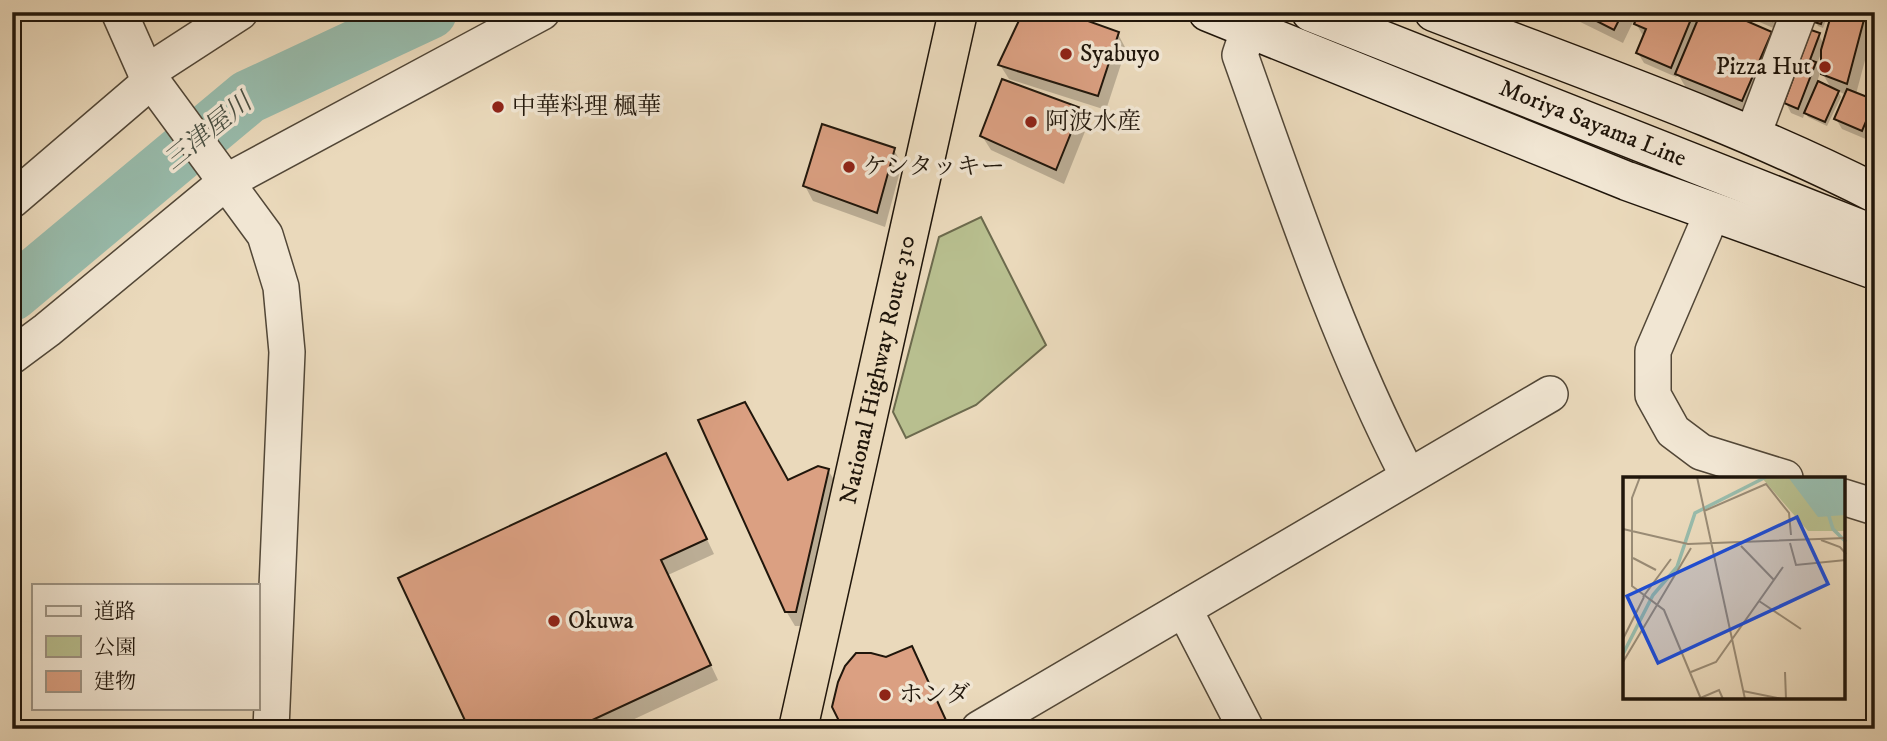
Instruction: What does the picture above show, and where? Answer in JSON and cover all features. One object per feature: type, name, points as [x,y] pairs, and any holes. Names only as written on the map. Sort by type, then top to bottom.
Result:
[{"type":"highway","name":"National Highway Route 310","points":[[798,729],[958,12]]},
{"type":"main road","points":[[1208,12],[1627,181],[1875,270]]},
{"type":"main road","name":"Moriya Sayama Line","points":[[1311,12],[1875,235]]},
{"type":"main road","points":[[1434,12],[1714,121],[1843,177],[1875,194]]},
{"type":"street","points":[[119,12],[149,77],[265,235],[281,287],[287,352],[271,729]]},
{"type":"street","points":[[12,200],[149,77],[240,12]]},
{"type":"street","points":[[12,356],[47,330],[222,176],[542,12]]},
{"type":"street","points":[[1752,138],[1799,12]]},
{"type":"street","points":[[1249,28],[1240,55],[1306,241],[1378,417],[1408,477]]},
{"type":"street","points":[[1713,211],[1653,351],[1653,395],[1674,430],[1701,452],[1782,477]]},
{"type":"street","points":[[979,729],[1550,394]]},
{"type":"street","points":[[1845,498],[1875,507]]},
{"type":"street","points":[[1184,609],[1246,729]]},
{"type":"green space","points":[[981,217],[1046,345],[976,405],[906,438],[893,412],[939,237]]},
{"type":"building","points":[[1023,12],[1063,12],[1119,32],[1098,96],[998,65]]},
{"type":"building","points":[[1579,12],[1623,12],[1614,30]]},
{"type":"building","points":[[1639,12],[1694,12],[1671,68],[1636,53],[1646,29],[1634,24]]},
{"type":"building","points":[[1701,12],[1726,12],[1772,32],[1742,101],[1675,74]]},
{"type":"building","points":[[1752,12],[1776,12],[1772,21]]},
{"type":"building","points":[[1817,12],[1825,12],[1821,24],[1814,22]]},
{"type":"building","points":[[1832,12],[1866,12],[1847,84],[1821,74],[1821,50]]},
{"type":"building","points":[[1811,30],[1820,33],[1810,60],[1816,62],[1798,109],[1784,103]]},
{"type":"building","name":"阿波水産","points":[[1002,79],[1081,108],[1056,170],[980,136]]},
{"type":"building","points":[[1818,81],[1839,91],[1825,122],[1804,113]]},
{"type":"building","points":[[1847,89],[1875,100],[1862,131],[1834,119]]},
{"type":"building","name":"ケンタッキー","points":[[822,124],[895,148],[877,213],[803,186]]},
{"type":"building","points":[[745,402],[788,480],[818,466],[829,469],[796,612],[785,612],[698,420]]},
{"type":"building","name":"Okuwa","points":[[666,453],[707,539],[661,560],[711,665],[573,729],[469,729],[398,578]]},
{"type":"building","name":"ホンダ","points":[[912,646],[950,729],[843,729],[832,707],[845,666],[856,653],[886,657]]},
{"type":"waterway","name":"三津屋川","points":[[12,294],[248,97],[430,12]]},
{"type":"place","name":"Syabuyo","points":[[1066,54]]},
{"type":"place","name":"Pizza Hut","points":[[1825,67]]},
{"type":"place","name":"中華料理 楓華","points":[[498,107]]},
{"type":"place","name":"阿波水産","points":[[1031,122]]},
{"type":"place","name":"ケンタッキー","points":[[849,167]]},
{"type":"place","name":"Okuwa","points":[[554,621]]},
{"type":"place","name":"ホンダ","points":[[885,695]]}]
